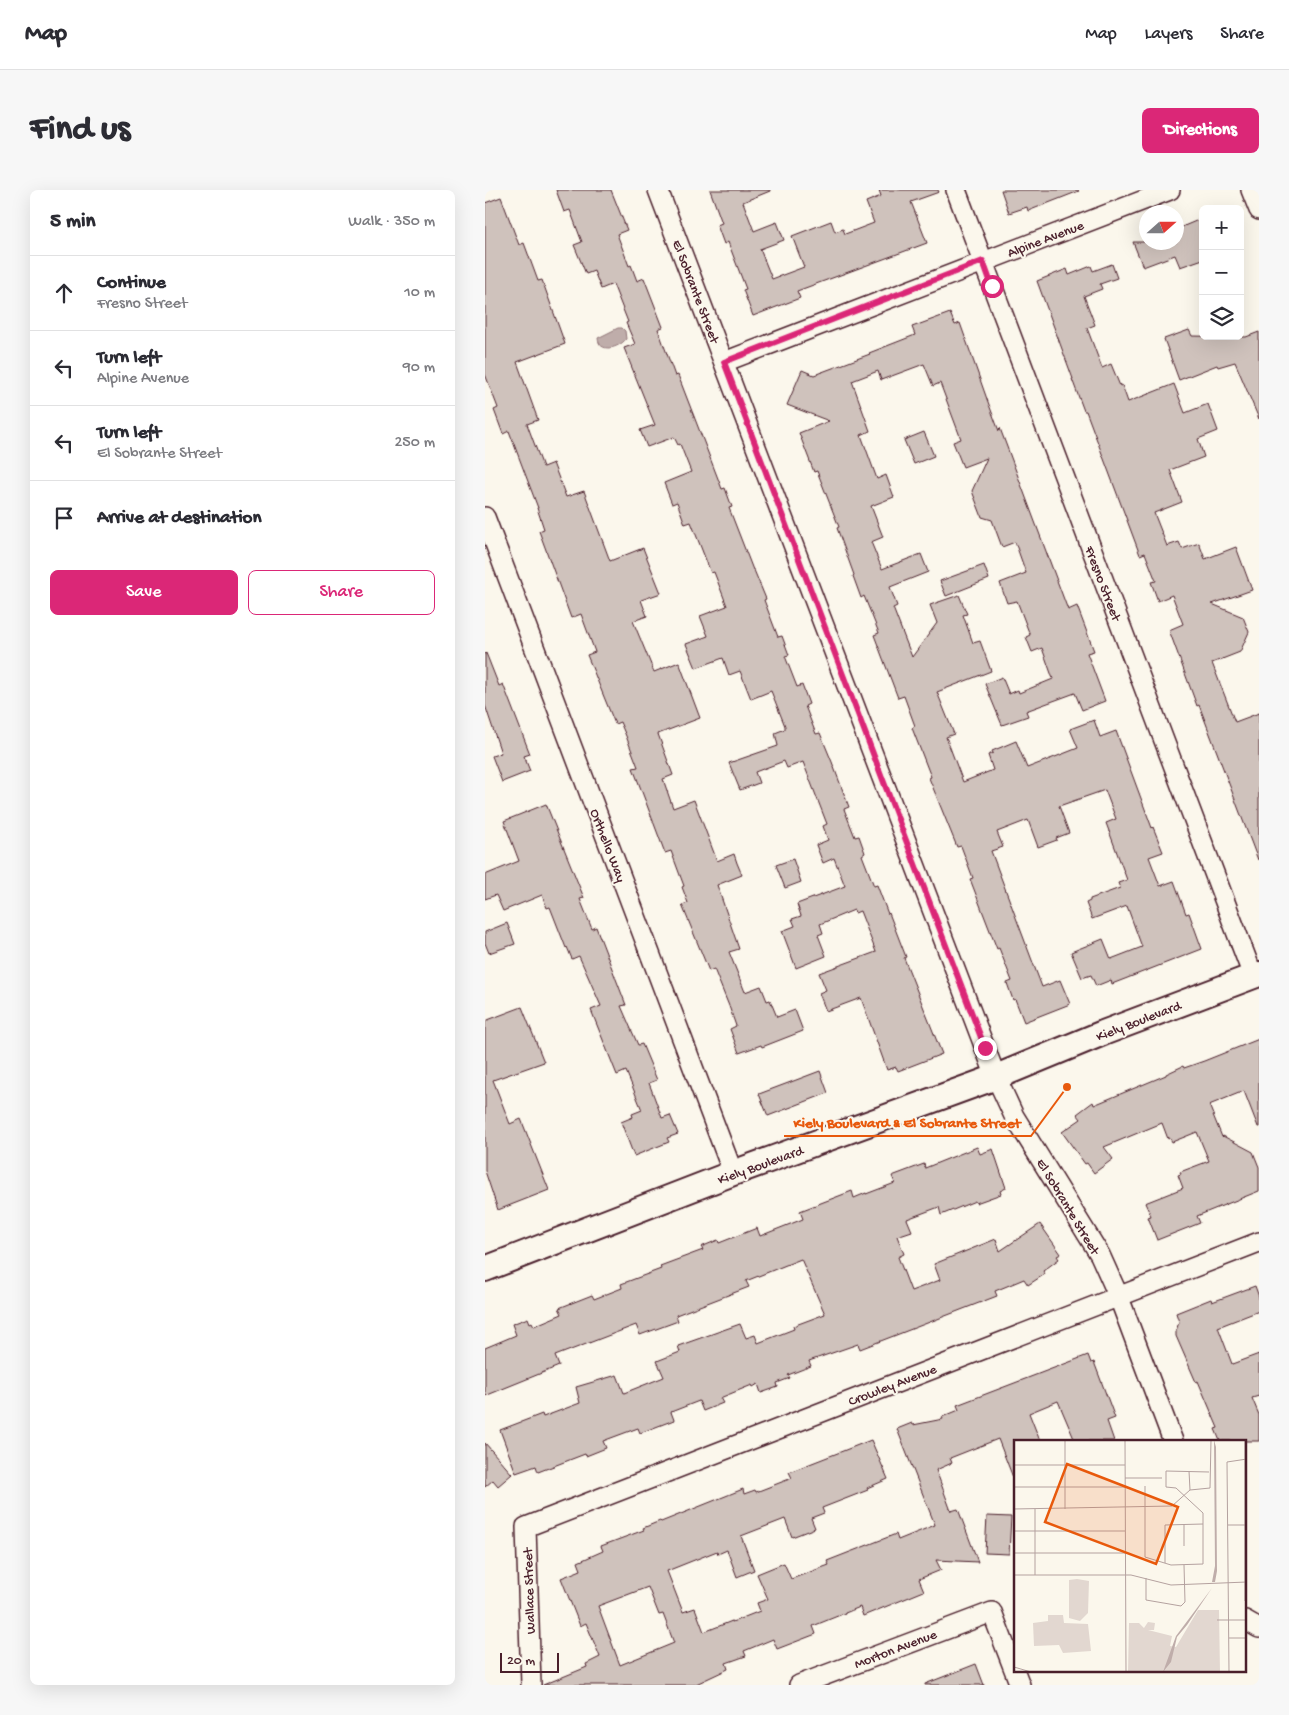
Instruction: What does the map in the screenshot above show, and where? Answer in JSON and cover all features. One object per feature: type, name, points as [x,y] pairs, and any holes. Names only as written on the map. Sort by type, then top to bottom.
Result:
[{"type":"main road","name":"Kiely Boulevard","points":[[485,1269],[733,1173],[996,1077],[1103,1033],[1256,975]]},
{"type":"street","name":"El Sobrante Street","points":[[658,190],[996,1077],[1014,1116],[1100,1256],[1118,1295],[1173,1440]]},
{"type":"street","name":"Fresno Street","points":[[956,190],[1256,975]]},
{"type":"street","name":"Alpine Avenue","points":[[724,362],[1169,190]]},
{"type":"street","points":[[1251,190],[1259,210]]},
{"type":"street","name":"Orthello Way","points":[[485,517],[733,1173]]},
{"type":"street","name":"Crowley Avenue","points":[[526,1527],[1118,1295],[1259,1242]]},
{"type":"street","name":"Wallace Street","points":[[526,1527],[531,1685]]},
{"type":"street","name":"Morton Avenue","points":[[799,1685],[991,1612],[1014,1670]]},
{"type":"street","points":[[1247,1621],[1259,1628]]},
{"type":"street","name":"Morton Avenue","points":[[1015,1672],[1020,1685]]},
{"type":"shaded area","points":[[618,328],[622,328],[625,331],[626,339],[623,342],[610,348],[605,348],[599,343],[598,338]]},
{"type":"building","points":[[556,190],[611,190],[627,230],[617,234],[629,266],[631,265],[637,281],[644,278],[663,327],[658,329],[675,376],[678,375],[722,489],[725,488],[732,507],[729,508],[766,599],[764,600],[778,637],[782,636],[789,655],[785,656],[797,687],[802,685],[809,704],[805,706],[816,734],[820,733],[849,807],[844,809],[855,837],[859,836],[865,853],[862,855],[874,886],[877,885],[889,913],[906,957],[904,958],[942,1054],[898,1071],[896,1067],[887,1070],[861,998],[826,1011],[819,993],[826,990],[819,973],[876,952],[860,911],[855,913],[854,910],[820,924],[823,933],[818,935],[826,956],[796,968],[782,931],[795,926],[792,919],[801,916],[797,904],[845,886],[834,858],[823,863],[816,845],[828,840],[823,826],[827,824],[803,762],[787,768],[784,761],[755,772],[759,783],[740,790],[729,763],[778,746],[775,733],[785,729],[785,726],[771,691],[751,699],[740,671],[729,675],[723,658],[696,668],[686,644],[708,636],[700,616],[727,606],[714,572],[711,573],[691,522],[685,524],[677,502],[672,504],[664,483],[691,472],[680,444],[678,445],[674,437],[647,447],[640,430],[655,425],[624,348],[635,344],[626,323],[628,322],[613,284],[601,289],[594,271],[586,274],[574,245],[582,242],[570,210],[564,212]]},
{"type":"building","points":[[710,190],[770,190],[743,202],[754,231],[777,222],[784,240],[760,249],[772,279],[804,267],[792,236],[831,221],[835,232],[843,229],[845,234],[874,223],[866,202],[881,196],[879,190],[938,190],[939,192],[911,202],[927,243],[797,291],[800,298],[753,316],[743,290],[746,289],[728,242],[724,244],[717,225],[722,223]]},
{"type":"building","points":[[1001,190],[1079,191],[1028,211],[1027,207],[1009,213]]},
{"type":"building","points":[[501,197],[519,245],[524,243],[538,281],[542,280],[565,344],[517,362],[538,420],[527,424],[543,467],[553,463],[566,497],[584,491],[610,561],[643,548],[661,593],[641,600],[647,616],[633,621],[654,672],[679,662],[700,718],[658,734],[673,775],[663,779],[673,808],[694,800],[717,861],[734,854],[742,875],[717,885],[739,949],[729,952],[745,992],[761,986],[767,1001],[770,1000],[777,1017],[795,1010],[803,1031],[762,1047],[761,1045],[739,1053],[730,1029],[736,1026],[729,1006],[714,969],[709,971],[682,905],[688,903],[671,851],[665,853],[633,768],[638,767],[626,736],[620,722],[615,724],[587,655],[595,652],[581,614],[571,618],[539,531],[544,529],[538,508],[509,431],[503,434],[494,410],[498,408],[485,374],[485,203]]},
{"type":"building","points":[[1199,220],[1199,260],[1180,267],[1175,255],[1143,267],[1133,242],[1139,242],[1139,250],[1184,250],[1184,226]]},
{"type":"building","points":[[1112,264],[1117,278],[1100,284],[1102,289],[1084,296],[1095,325],[1087,328],[1102,368],[1111,364],[1128,402],[1174,384],[1185,413],[1208,404],[1218,431],[1198,439],[1204,457],[1170,470],[1182,502],[1154,513],[1167,546],[1179,542],[1182,549],[1199,543],[1205,559],[1236,547],[1252,590],[1212,604],[1243,617],[1249,632],[1240,652],[1212,663],[1235,722],[1259,713],[1259,860],[1199,705],[1197,706],[1169,630],[1183,624],[1172,595],[1158,601],[1151,582],[1156,581],[1145,553],[1140,555],[1086,411],[1084,411],[1037,281],[1067,269],[1069,275],[1091,266],[1093,271]]},
{"type":"building","points":[[950,313],[955,325],[960,323],[988,402],[999,431],[1000,428],[1068,610],[1077,606],[1094,651],[1087,653],[1105,701],[1082,710],[1075,693],[1026,711],[1028,716],[1002,725],[985,684],[1002,677],[1009,694],[1018,690],[1019,693],[1053,679],[1042,648],[1032,652],[1026,637],[1030,635],[1017,601],[1007,603],[1000,583],[1026,573],[1015,542],[1002,547],[992,520],[982,517],[972,491],[987,458],[963,467],[953,442],[961,439],[940,383],[933,386],[924,364],[881,380],[878,371],[852,381],[870,431],[861,435],[877,479],[886,475],[894,497],[871,506],[883,537],[871,542],[882,569],[921,554],[928,572],[890,587],[897,606],[893,608],[912,657],[937,623],[930,605],[959,595],[967,614],[963,615],[973,643],[980,641],[991,671],[937,692],[954,734],[946,737],[963,782],[993,770],[988,755],[993,753],[992,751],[1016,741],[1027,768],[1078,748],[1070,729],[1094,720],[1100,737],[1116,731],[1152,828],[1163,852],[1149,857],[1160,886],[1174,881],[1186,914],[1189,913],[1202,949],[1112,984],[1111,980],[1096,986],[1091,975],[1082,978],[1071,952],[1103,939],[1111,959],[1142,947],[1127,906],[1092,919],[1086,903],[1090,899],[1120,888],[1118,883],[1127,880],[1106,823],[1116,819],[1105,790],[1059,806],[1069,833],[1038,847],[1028,820],[997,832],[1003,847],[991,851],[1042,987],[1060,980],[1070,1004],[1024,1022],[1015,999],[1013,1000],[1007,983],[1012,981],[999,948],[997,949],[970,879],[973,878],[961,846],[957,847],[929,778],[931,777],[912,728],[915,726],[904,696],[898,698],[874,635],[879,633],[864,596],[861,598],[837,528],[839,527],[817,471],[814,472],[799,433],[829,421],[787,405],[802,370],[814,375],[870,354],[915,335],[912,327]]},
{"type":"building","points":[[1189,330],[1192,336],[1199,336],[1199,340],[1244,340],[1244,337],[1259,332],[1259,419],[1235,362],[1218,367],[1217,365],[1179,380],[1164,339]]},
{"type":"building","points":[[924,432],[934,456],[914,464],[904,440]]},
{"type":"building","points":[[984,565],[989,579],[946,596],[940,581]]},
{"type":"building","points":[[486,653],[499,686],[503,684],[530,754],[524,756],[530,771],[502,782],[492,756],[501,753],[485,705]]},
{"type":"building","points":[[546,804],[584,898],[580,899],[592,929],[596,927],[626,1005],[621,1006],[638,1045],[642,1044],[657,1080],[649,1083],[662,1118],[670,1115],[678,1134],[667,1138],[669,1142],[634,1156],[621,1122],[633,1117],[632,1114],[642,1110],[626,1071],[617,1075],[591,1010],[601,1006],[579,956],[572,959],[550,907],[547,908],[542,895],[503,911],[496,895],[485,899],[485,875],[519,861],[504,821]]},
{"type":"building","points":[[793,859],[801,882],[785,888],[776,865]]},
{"type":"building","points":[[507,923],[515,944],[489,953],[485,943],[485,932]]},
{"type":"building","points":[[522,1007],[544,1062],[493,1080],[510,1124],[521,1119],[549,1190],[498,1210],[485,1171],[485,1021]]},
{"type":"building","points":[[1259,1039],[1259,1127],[1244,1091],[1209,1105],[1222,1137],[1253,1152],[1259,1167],[1259,1191],[1197,1216],[1200,1223],[1157,1240],[1148,1217],[1151,1216],[1145,1203],[1183,1188],[1178,1175],[1181,1174],[1180,1172],[1209,1161],[1197,1132],[1172,1142],[1170,1138],[1168,1139],[1162,1123],[1104,1147],[1113,1159],[1094,1173],[1087,1163],[1085,1164],[1062,1132],[1081,1119],[1077,1114],[1093,1102],[1094,1105],[1183,1066],[1184,1068],[1204,1061]]},
{"type":"building","points":[[820,1071],[828,1093],[768,1116],[759,1094]]},
{"type":"building","points":[[977,1147],[980,1154],[993,1149],[1006,1188],[1000,1191],[1001,1194],[976,1203],[975,1201],[941,1215],[939,1207],[907,1219],[912,1231],[897,1236],[904,1254],[898,1257],[911,1291],[940,1280],[934,1264],[996,1239],[1000,1251],[1040,1224],[1061,1254],[1057,1256],[1059,1259],[1043,1271],[1045,1274],[1028,1285],[1024,1279],[995,1291],[997,1296],[860,1349],[858,1344],[809,1361],[811,1366],[788,1375],[790,1378],[777,1383],[778,1387],[761,1393],[758,1384],[753,1387],[752,1385],[720,1398],[723,1403],[703,1411],[699,1401],[671,1412],[674,1420],[640,1433],[638,1428],[603,1441],[606,1448],[586,1456],[585,1454],[538,1472],[536,1466],[516,1473],[500,1430],[542,1414],[543,1417],[580,1403],[576,1387],[617,1375],[624,1393],[664,1377],[657,1361],[680,1352],[678,1346],[740,1324],[746,1338],[755,1335],[758,1343],[794,1329],[793,1326],[825,1314],[801,1259],[746,1281],[749,1287],[676,1315],[678,1321],[640,1335],[636,1325],[555,1356],[559,1366],[485,1396],[485,1348],[516,1335],[512,1324],[528,1318],[534,1326],[562,1314],[559,1308],[592,1295],[594,1299],[622,1288],[621,1284],[661,1269],[660,1266],[703,1250],[701,1247],[718,1240],[719,1243],[757,1228],[760,1236],[803,1219],[800,1211],[852,1191],[854,1198],[866,1194],[895,1183],[892,1176],[924,1164],[925,1168]]},
{"type":"building","points":[[1255,1286],[1259,1297],[1259,1311],[1218,1327],[1232,1364],[1259,1354],[1259,1396],[1252,1398],[1259,1415],[1259,1441],[1220,1440],[1215,1429],[1218,1428],[1176,1336],[1179,1322],[1176,1313],[1211,1299],[1212,1302]]},
{"type":"building","points":[[1088,1355],[1091,1363],[1094,1362],[1115,1418],[1107,1421],[1114,1440],[1075,1440],[1058,1401],[1029,1413],[1040,1440],[1014,1440],[1014,1480],[998,1439],[950,1458],[952,1463],[936,1470],[951,1511],[958,1509],[978,1562],[936,1560],[941,1570],[919,1579],[924,1591],[863,1616],[860,1607],[813,1626],[816,1634],[777,1649],[773,1639],[744,1651],[746,1656],[726,1663],[728,1669],[694,1685],[543,1685],[587,1667],[586,1664],[600,1657],[586,1623],[580,1626],[561,1578],[581,1570],[578,1562],[603,1551],[601,1546],[743,1489],[744,1494],[755,1490],[756,1492],[792,1478],[789,1472],[871,1440],[888,1479],[867,1488],[868,1490],[822,1508],[824,1513],[811,1518],[815,1528],[792,1537],[785,1519],[741,1536],[754,1570],[737,1577],[727,1550],[718,1554],[717,1551],[667,1571],[683,1612],[695,1608],[704,1632],[732,1622],[760,1611],[757,1603],[768,1599],[757,1574],[784,1563],[791,1579],[829,1565],[827,1561],[896,1534],[898,1540],[935,1525],[897,1429],[912,1423],[913,1425],[943,1419],[942,1417],[959,1410],[957,1405]],"holes":[[[648,1587],[659,1615],[663,1614],[674,1643],[620,1665],[598,1606]]]},
{"type":"building","points":[[485,1443],[512,1474],[498,1486],[493,1480],[485,1487]]},
{"type":"building","points":[[987,1516],[1011,1517],[1009,1554],[985,1553]]},
{"type":"building","points":[[976,1664],[984,1685],[925,1685],[925,1684]]},
{"type":"place","name":"Kiely Boulevard & El Sobrante Street","points":[[1067,1087]]},
{"type":"route","points":[[985,1048],[724,362],[983,261],[992,286]]}]
